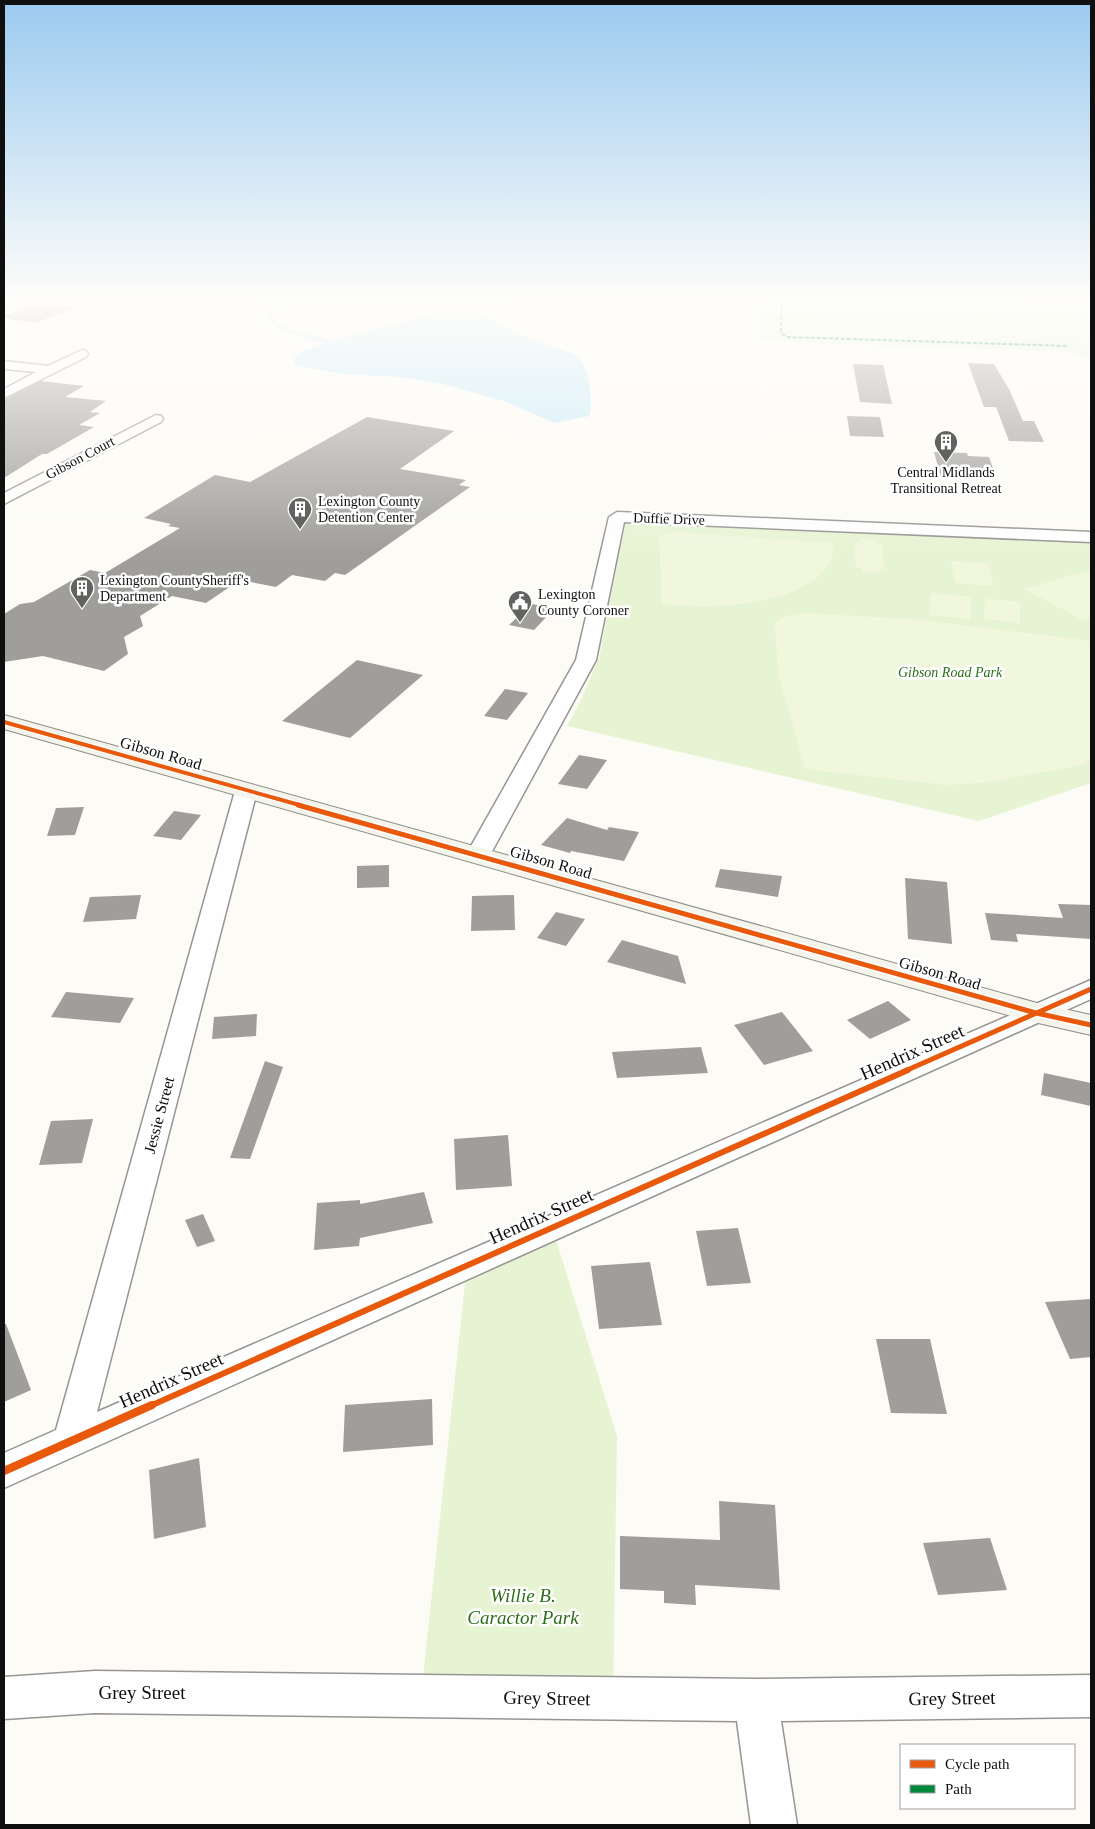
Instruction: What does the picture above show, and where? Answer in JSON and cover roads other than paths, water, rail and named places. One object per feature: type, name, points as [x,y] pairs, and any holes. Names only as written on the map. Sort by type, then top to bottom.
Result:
[{"type":"street","points":[[4,394],[24,383]]},
{"type":"street","name":"Gibson Court","points":[[4,499],[156,419]]},
{"type":"street","name":"Duffie Drive","points":[[478,855],[586,660],[617,517],[1091,537]]},
{"type":"street","name":"Gibson Road","points":[[4,722],[1036,1013],[1091,1025]]},
{"type":"street","name":"Jessie Street","points":[[72,1440],[246,790]]},
{"type":"street","name":"Hendrix Street","points":[[4,1471],[1091,989]]},
{"type":"street","name":"Grey Street","points":[[4,1698],[95,1692],[756,1700],[1091,1696]]},
{"type":"street","points":[[756,1700],[774,1825]]},
{"type":"water","points":[[440,383],[589,383],[591,393],[589,416],[554,423],[504,401]]},
{"type":"place","name":"Central Midlands Transitional Retreat","points":[[946,463]]},
{"type":"place","name":"Lexington County Detention Center","points":[[300,530]]},
{"type":"place","name":"Lexington CountySheriff's Department","points":[[82,609]]},
{"type":"place","name":"Lexington County Coroner","points":[[520,623]]},
{"type":"park label","name":"Gibson Road Park","points":[[950,672]]},
{"type":"park label","name":"Willie B. Caractor Park","points":[[523,1606]]}]
